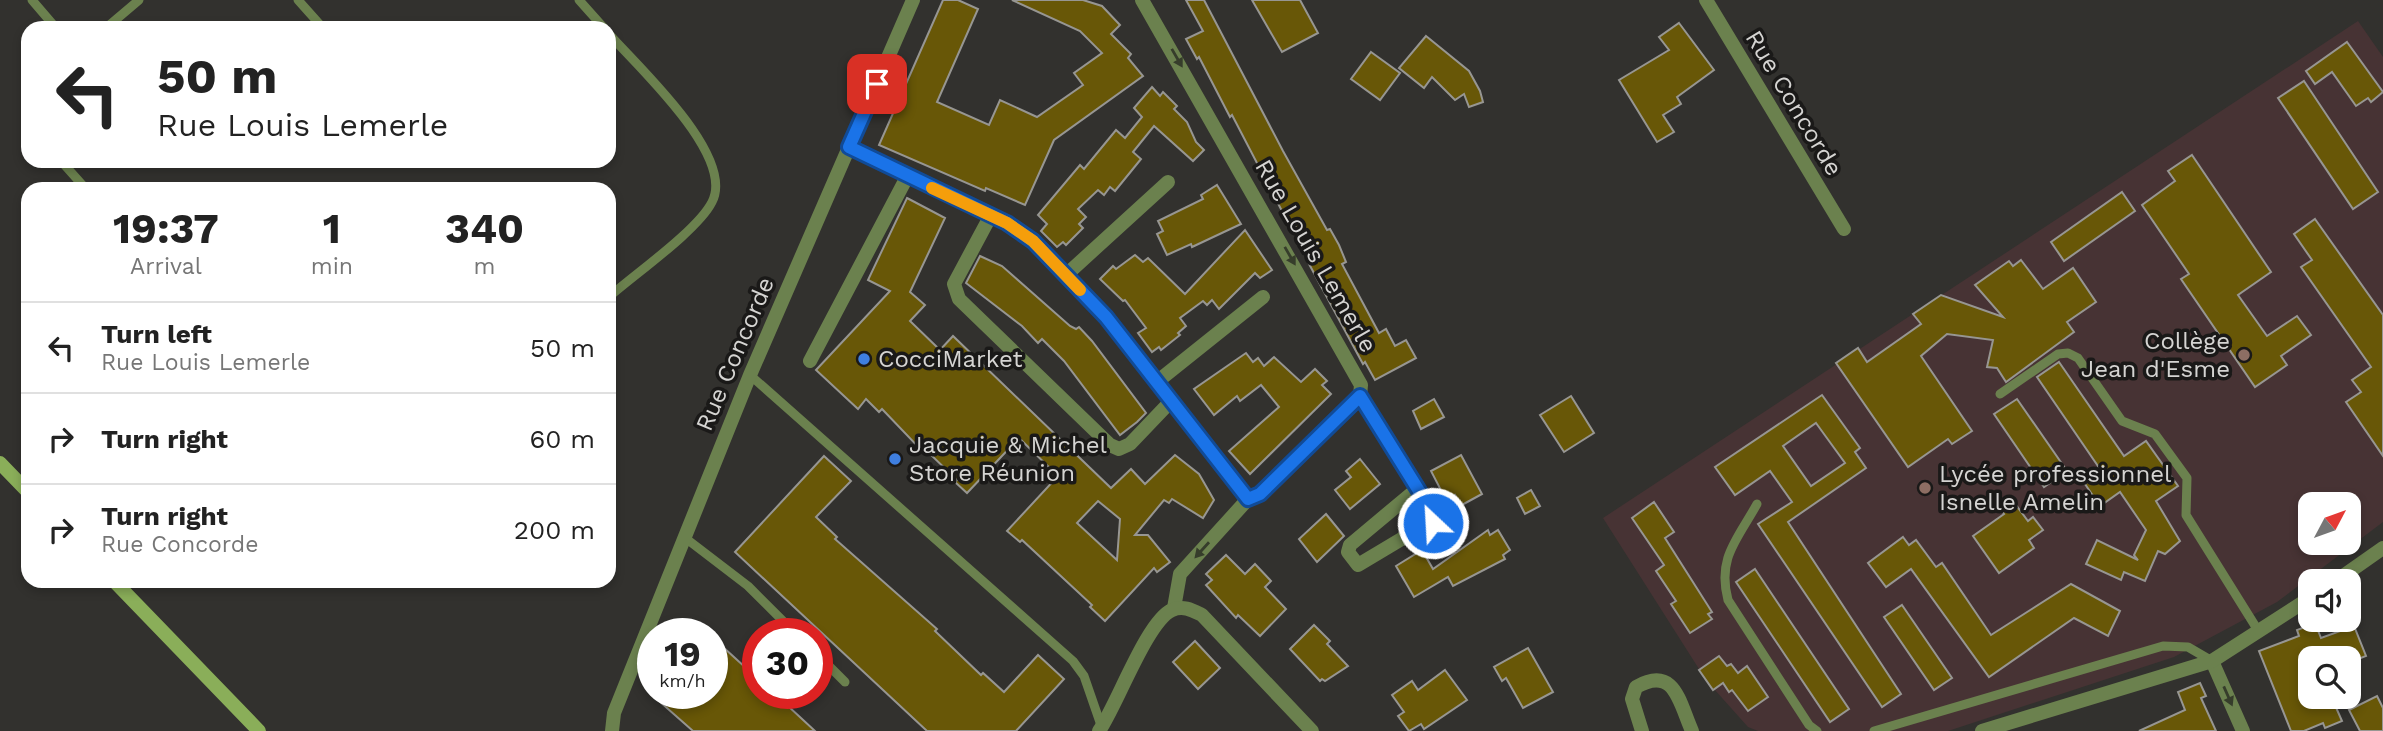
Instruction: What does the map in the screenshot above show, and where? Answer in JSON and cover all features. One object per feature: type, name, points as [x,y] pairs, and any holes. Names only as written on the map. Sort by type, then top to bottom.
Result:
[{"type":"main road","points":[[0,463],[21,485]]},
{"type":"main road","points":[[121,588],[259,731]]},
{"type":"street","name":"Rue Concorde","points":[[612,731],[614,713],[750,375],[913,0]]},
{"type":"street","name":"Rue Louis Lemerle","points":[[1142,0],[1357,374],[1360,396],[1434,515],[1433,523],[1358,565],[1348,552],[1350,545],[1417,489]]},
{"type":"street","name":"Rue Concorde","points":[[1706,0],[1844,229]]},
{"type":"street","points":[[849,147],[991,215],[1033,241],[1106,317],[1248,499]]},
{"type":"street","points":[[810,361],[907,177]]},
{"type":"street","points":[[1066,275],[1168,182]]},
{"type":"street","points":[[991,215],[954,284],[959,299],[1110,444],[1119,449],[1130,444],[1172,400]]},
{"type":"street","points":[[1158,381],[1263,297]]},
{"type":"street","points":[[1174,608],[1180,574],[1248,499],[1260,494],[1360,396]]},
{"type":"street","points":[[2353,569],[2383,548]]},
{"type":"street","points":[[1982,731],[2212,661],[2298,606]]},
{"type":"street","points":[[1101,729],[1157,622],[1174,608],[1187,608],[1202,615],[1312,731]]},
{"type":"street","points":[[2212,661],[2243,731]]},
{"type":"street","points":[[1642,731],[1632,699],[1636,687],[1659,678],[1667,681],[1673,688],[1692,731]]},
{"type":"lane","points":[[32,0],[51,21]]},
{"type":"lane","points":[[114,21],[139,0]]},
{"type":"lane","points":[[298,0],[317,21]]},
{"type":"lane","points":[[579,0],[598,21]]},
{"type":"lane","points":[[616,42],[691,127],[709,158],[717,186],[713,201],[700,218],[616,291]]},
{"type":"lane","points":[[67,168],[80,182]]},
{"type":"lane","points":[[2000,394],[2058,354],[2068,353],[2078,358],[2122,421],[2155,434],[2187,478],[2186,515],[2259,632]]},
{"type":"lane","points":[[750,375],[1073,661],[1084,676],[1101,729]]},
{"type":"lane","points":[[1757,504],[1727,557],[1723,579],[1728,600],[1809,724],[1817,731]]},
{"type":"lane","points":[[684,537],[748,586],[780,618]]},
{"type":"lane","points":[[1874,731],[2163,646],[2188,647],[2212,661]]},
{"type":"lane","points":[[833,670],[845,682]]},
{"type":"shaded area","name":"Lycée professionnel Isnelle Amelin","points":[[2358,21],[2383,57],[2383,522],[2361,539],[2361,492],[2298,492],[2298,555],[2339,555],[2321,569],[2298,569],[2298,586],[2277,602],[2174,657],[1948,731],[1758,731],[1748,727],[1706,680],[1603,518]]},
{"type":"building","points":[[943,0],[958,0],[978,9],[937,102],[989,125],[1000,100],[1037,117],[1083,85],[1074,73],[1102,53],[1080,31],[1012,0],[1083,0],[1102,6],[1120,25],[1111,34],[1131,54],[1128,58],[1143,76],[1054,140],[1025,205],[986,188],[985,191],[879,145]]},
{"type":"building","points":[[1186,0],[1204,0],[1283,151],[1327,230],[1330,229],[1339,245],[1346,262],[1342,264],[1379,333],[1386,329],[1395,346],[1406,340],[1416,358],[1375,380],[1365,362],[1363,364],[1308,262],[1313,259],[1296,227],[1293,228],[1283,213],[1232,115],[1230,117],[1199,57],[1197,59],[1186,39],[1203,31]]},
{"type":"building","points":[[1252,0],[1300,0],[1318,33],[1282,52]]},
{"type":"building","points":[[1679,23],[1714,70],[1677,97],[1681,104],[1663,115],[1674,132],[1657,142],[1619,80],[1669,50],[1659,37]]},
{"type":"building","points":[[1426,36],[1469,71],[1483,102],[1469,107],[1464,94],[1455,100],[1432,77],[1424,88],[1399,68]]},
{"type":"building","points":[[2347,42],[2383,92],[2371,102],[2368,98],[2356,106],[2332,72],[2315,84],[2306,71]]},
{"type":"building","points":[[1371,52],[1400,73],[1380,100],[1351,79]]},
{"type":"building","points":[[2304,81],[2378,192],[2353,209],[2278,98]]},
{"type":"building","points":[[1152,87],[1160,96],[1163,92],[1177,106],[1174,109],[1187,122],[1196,142],[1204,150],[1193,161],[1154,126],[1133,152],[1141,159],[1115,191],[1110,187],[1104,195],[1098,190],[1078,209],[1086,217],[1079,224],[1083,228],[1066,245],[1063,242],[1057,247],[1041,231],[1047,224],[1038,215],[1080,165],[1084,169],[1116,130],[1125,138],[1142,117],[1134,108]]},
{"type":"building","points":[[2192,155],[2271,272],[2238,295],[2267,336],[2297,316],[2311,335],[2281,356],[2287,365],[2255,387],[2181,279],[2189,274],[2142,205],[2175,181],[2168,171]]},
{"type":"building","points":[[1217,185],[1241,224],[1192,247],[1191,244],[1167,255],[1157,234],[1163,231],[1158,221],[1203,199],[1201,195]]},
{"type":"building","points":[[2122,192],[2135,211],[2064,261],[2051,242]]},
{"type":"building","points":[[907,198],[945,218],[910,292],[925,305],[910,321],[940,350],[953,336],[1111,488],[1131,469],[1145,484],[1175,455],[1199,474],[1214,500],[1203,518],[1172,499],[1169,503],[1164,500],[1135,535],[1148,535],[1170,562],[1157,572],[1154,568],[1105,621],[1090,607],[1092,605],[1022,540],[1020,542],[1007,531],[1058,476],[1019,438],[967,493],[955,482],[957,480],[927,451],[925,454],[882,409],[879,412],[866,399],[858,409],[816,370],[890,291],[868,280]],"holes":[[[1098,501],[1120,519],[1117,560],[1077,523]]]},
{"type":"building","points":[[2315,219],[2383,315],[2383,456],[2346,402],[2361,392],[2352,380],[2371,367],[2301,267],[2312,260],[2294,234]]},
{"type":"building","points":[[1245,230],[1272,270],[1260,278],[1255,273],[1219,309],[1212,300],[1207,305],[1203,301],[1180,318],[1186,326],[1178,333],[1180,335],[1161,350],[1159,347],[1152,352],[1138,333],[1146,328],[1125,300],[1100,279],[1113,266],[1116,269],[1135,255],[1143,262],[1148,258],[1185,294]]},
{"type":"building","points":[[980,256],[1002,266],[1070,326],[1076,329],[1079,327],[1146,413],[1137,422],[1120,435],[1064,361],[1042,339],[1038,343],[1022,326],[966,283]]},
{"type":"building","points":[[2021,260],[2043,289],[2073,268],[2096,302],[2067,322],[2074,332],[2006,382],[1997,368],[1987,367],[1993,340],[1947,334],[1921,356],[1972,431],[1952,444],[1948,439],[1908,467],[1836,363],[1858,348],[1867,362],[1921,324],[1913,314],[1941,295],[2003,317],[1975,285],[2009,261],[2013,266]]},
{"type":"building","points":[[1246,353],[1253,362],[1258,358],[1264,366],[1274,357],[1301,382],[1315,369],[1327,381],[1322,385],[1331,394],[1250,474],[1229,451],[1279,407],[1261,385],[1240,401],[1237,396],[1214,415],[1194,389]]},
{"type":"building","points":[[2059,362],[2124,456],[2146,441],[2178,486],[2156,501],[2180,541],[2165,554],[2158,551],[2145,581],[2124,572],[2121,580],[2086,564],[2097,540],[2138,560],[2134,555],[2146,530],[2120,492],[2100,506],[2085,484],[2102,472],[2037,377]]},
{"type":"building","points":[[1822,395],[1860,448],[1855,452],[1866,468],[1788,522],[1901,694],[1882,707],[1758,524],[1792,502],[1770,471],[1735,495],[1715,467]],"holes":[[[1816,423],[1845,463],[1811,486],[1783,446]]]},
{"type":"building","points":[[1571,396],[1594,433],[1564,452],[1540,415]]},
{"type":"building","points":[[1434,399],[1444,417],[1421,429],[1413,411]]},
{"type":"building","points":[[2017,399],[2067,471],[2044,487],[1994,414]]},
{"type":"building","points":[[1461,455],[1482,494],[1460,506],[1455,495],[1446,500],[1431,471]]},
{"type":"building","points":[[824,456],[851,481],[816,517],[837,537],[835,539],[937,629],[935,631],[981,675],[983,673],[1004,692],[1038,655],[1064,679],[1016,731],[927,731],[833,643],[833,618],[806,618],[735,552]]},
{"type":"building","points":[[1360,459],[1380,484],[1350,509],[1335,490],[1351,477],[1346,471]]},
{"type":"building","points":[[1531,490],[1540,506],[1525,514],[1517,498]]},
{"type":"building","points":[[2010,497],[2028,521],[2033,517],[2043,530],[2029,540],[2034,548],[1999,573],[1973,536],[2004,514],[1998,506]]},
{"type":"building","points":[[1654,502],[1674,532],[1665,538],[1712,612],[1708,614],[1712,619],[1690,633],[1671,604],[1676,601],[1656,571],[1664,565],[1632,518]]},
{"type":"building","points":[[1326,514],[1344,536],[1317,562],[1299,539]]},
{"type":"building","points":[[1488,530],[1490,535],[1498,530],[1510,550],[1503,555],[1505,559],[1453,586],[1448,577],[1414,597],[1396,566],[1422,550],[1433,569]]},
{"type":"building","points":[[1903,537],[1909,545],[1916,540],[1936,567],[1942,563],[1991,635],[2071,584],[2120,611],[2108,636],[2074,618],[1989,677],[1911,569],[1886,587],[1868,563]]},
{"type":"building","points":[[1226,555],[1245,574],[1255,564],[1271,581],[1265,587],[1286,609],[1260,636],[1238,615],[1236,618],[1206,585],[1212,580],[1206,574]]},
{"type":"building","points":[[1755,569],[1849,709],[1830,722],[1736,582]]},
{"type":"building","points":[[1902,605],[1952,678],[1934,690],[1884,617]]},
{"type":"building","points":[[1314,625],[1330,641],[1327,644],[1348,666],[1325,681],[1320,681],[1290,649]]},
{"type":"building","points":[[2297,630],[2319,632],[2321,638],[2338,632],[2356,632],[2366,656],[2361,658],[2361,646],[2298,646],[2298,709],[2337,709],[2342,721],[2325,728],[2323,723],[2304,731],[2291,731],[2259,651],[2299,636]]},
{"type":"building","points":[[1195,641],[1220,668],[1198,689],[1173,662]]},
{"type":"building","points":[[1528,648],[1553,692],[1523,708],[1506,678],[1502,681],[1494,667]]},
{"type":"building","points":[[728,652],[742,664],[742,709],[791,709],[815,731],[693,731],[668,709],[728,709]]},
{"type":"building","points":[[1719,656],[1727,666],[1731,664],[1738,673],[1747,666],[1768,697],[1748,711],[1723,683],[1713,690],[1699,670]]},
{"type":"building","points":[[1445,670],[1467,700],[1424,729],[1421,724],[1409,731],[1398,716],[1404,712],[1392,695],[1412,681],[1418,690]]},
{"type":"building","points":[[2200,683],[2206,696],[2201,698],[2216,731],[2139,731],[2185,710],[2178,692]]},
{"type":"building","points":[[2377,696],[2383,708],[2383,731],[2360,731],[2349,710],[2361,709],[2361,704]]},
{"type":"slow traffic","points":[[932,188],[1007,223],[1033,241],[1080,290]]},
{"type":"place","name":"Collège Jean d'Esme","points":[[2244,355]]},
{"type":"place","name":"CocciMarket","points":[[864,359]]},
{"type":"place","name":"Jacquie & Michel Store Réunion","points":[[895,459]]},
{"type":"place","name":"Lycée professionnel Isnelle Amelin","points":[[1925,488]]},
{"type":"route","points":[[877,84],[849,147],[1007,223],[1033,241],[1106,317],[1248,499],[1260,494],[1360,396],[1434,515],[1433,523]]}]
